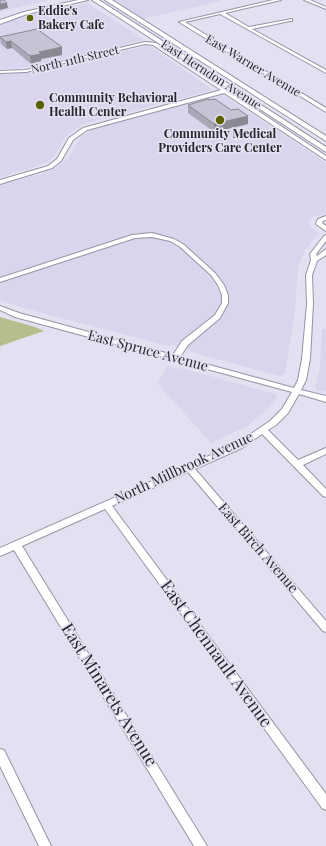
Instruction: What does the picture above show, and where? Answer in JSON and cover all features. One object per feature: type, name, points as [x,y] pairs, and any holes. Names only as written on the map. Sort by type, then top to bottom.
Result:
[{"type":"main road","points":[[1,19],[26,9],[68,0]]},
{"type":"main road","points":[[1,19],[85,0]]},
{"type":"main road","name":"East Herndon Avenue","points":[[95,0],[326,150]]},
{"type":"main road","name":"East Herndon Avenue","points":[[108,0],[326,140]]},
{"type":"street","points":[[248,0],[257,5]]},
{"type":"street","points":[[222,13],[279,0]]},
{"type":"street","points":[[306,0],[326,8]]},
{"type":"street","points":[[222,13],[325,71]]},
{"type":"street","name":"East Warner Avenue","points":[[222,13],[181,22],[326,110]]},
{"type":"street","points":[[249,28],[290,20]]},
{"type":"street","name":"North 11th Street","points":[[0,72],[33,70],[150,43],[154,44],[224,91]]},
{"type":"street","points":[[0,182],[50,167],[59,160],[71,139],[86,129],[224,91],[326,158]]},
{"type":"street","points":[[326,218],[320,220],[319,224],[326,229]]},
{"type":"street","points":[[0,280],[134,236],[152,235],[172,240],[181,245],[212,274],[221,285],[225,295],[225,303],[218,316],[211,324],[185,343],[175,358]]},
{"type":"street","name":"North Millbrook Avenue","points":[[0,552],[239,446],[273,423],[285,411],[297,392],[305,367],[310,304],[310,275],[314,260],[313,254],[326,238]]},
{"type":"street","points":[[314,260],[322,256],[326,251]]},
{"type":"street","name":"East Spruce Avenue","points":[[0,308],[17,315],[326,399]]},
{"type":"street","points":[[263,430],[326,494]]},
{"type":"street","points":[[297,464],[326,451]]},
{"type":"street","name":"East Birch Avenue","points":[[189,468],[326,628]]},
{"type":"street","name":"East Chennault Avenue","points":[[106,504],[326,804]]},
{"type":"street","name":"East Minarets Avenue","points":[[16,545],[201,846]]},
{"type":"street","points":[[0,754],[45,846]]},
{"type":"shaded area","points":[[0,0],[49,0],[0,12]]},
{"type":"shaded area","points":[[116,0],[218,0],[221,1],[143,19]]},
{"type":"shaded area","points":[[87,3],[145,40],[29,67],[0,69],[0,26],[25,15]]},
{"type":"shaded area","points":[[150,46],[213,90],[84,124],[66,136],[54,156],[47,162],[0,177],[0,74],[34,72]]},
{"type":"shaded area","points":[[224,95],[326,163],[326,213],[312,217],[308,222],[311,227],[319,233],[305,250],[298,267],[295,312],[285,374],[279,376],[191,352],[187,348],[172,345],[168,346],[27,309],[0,300],[0,185],[41,174],[58,166],[68,158],[80,138],[92,129]]},
{"type":"shaded area","points":[[322,329],[326,329],[326,391],[317,390],[315,387],[320,368]]},
{"type":"shaded area","points":[[168,366],[178,369],[182,368],[275,394],[277,398],[268,409],[247,426],[211,443],[157,383]]},
{"type":"green space","points":[[0,317],[35,327],[44,331],[0,346]]},
{"type":"building","points":[[0,0],[4,0],[7,3],[0,4]]},
{"type":"building","points":[[37,29],[62,47],[39,52],[41,54],[30,56],[11,41],[6,42],[0,37]]},
{"type":"building","points":[[208,99],[215,99],[231,110],[238,109],[248,116],[214,124],[188,105]]},
{"type":"place","name":"Eddie's Bakery Cafe","points":[[30,18]]},
{"type":"place","name":"Community Behavioral Health Center","points":[[40,105]]},
{"type":"place","name":"Community Medical Providers Care Center","points":[[220,120]]}]
